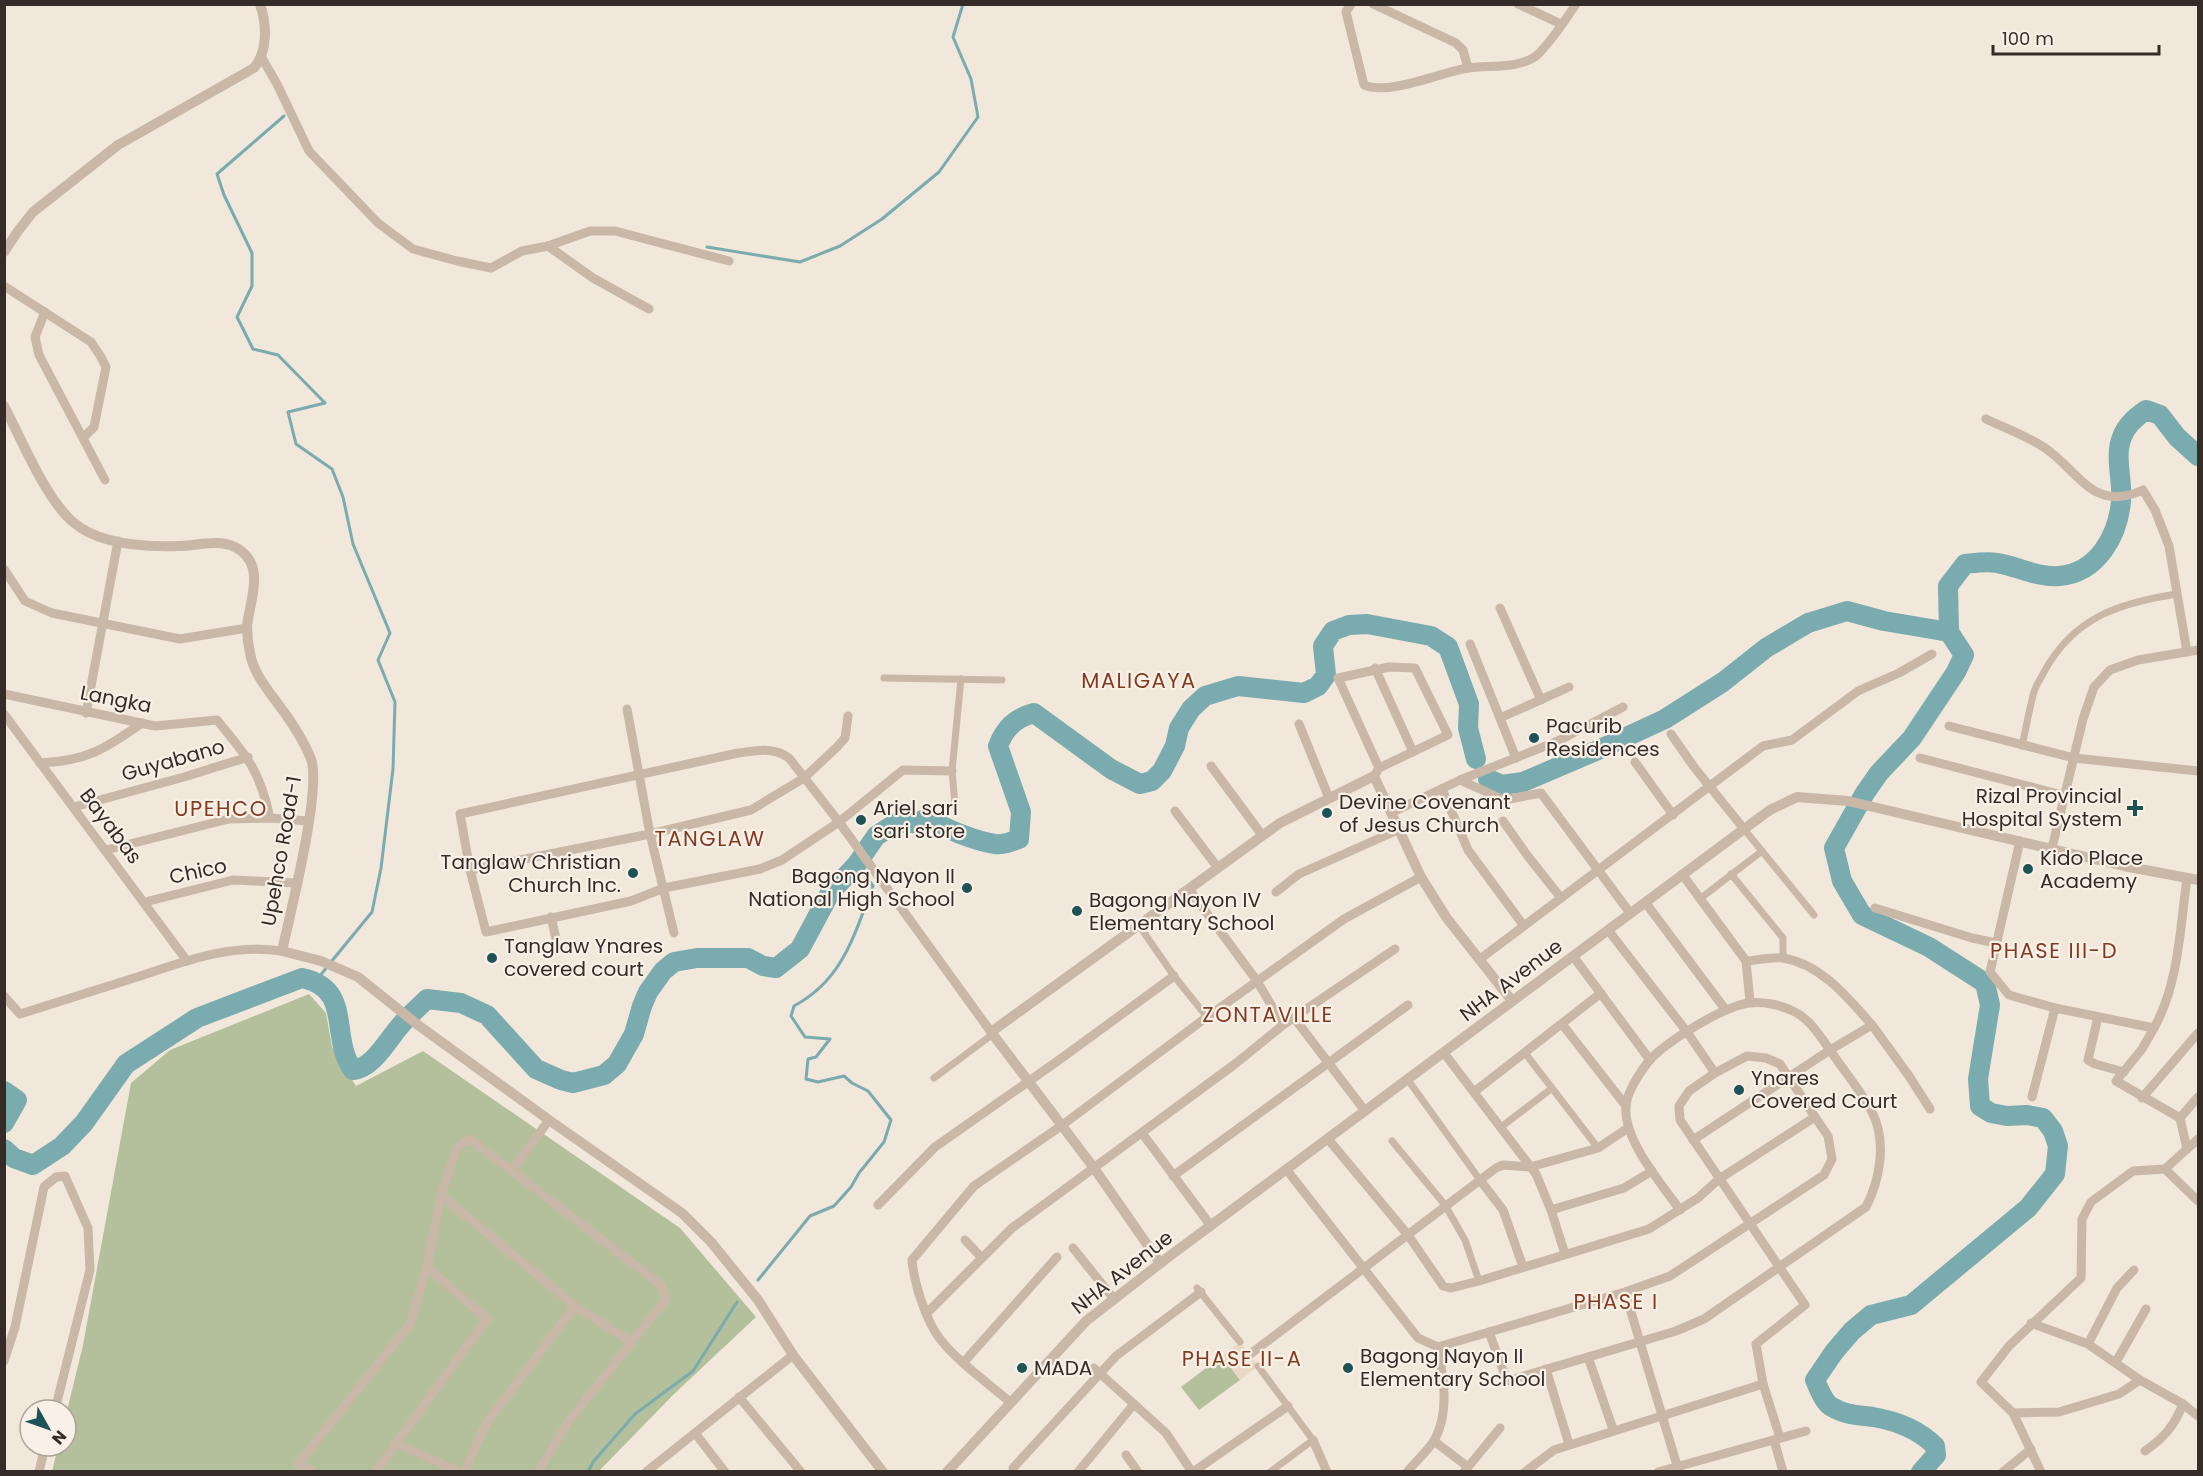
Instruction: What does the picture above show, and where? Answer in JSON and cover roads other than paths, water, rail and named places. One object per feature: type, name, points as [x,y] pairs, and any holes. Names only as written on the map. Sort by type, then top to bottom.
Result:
[{"type":"street","points":[[4,252],[33,212],[118,145],[254,68],[262,58],[265,46],[260,4]]},
{"type":"street","points":[[1351,4],[1346,12],[1364,85],[1372,88],[1400,85],[1468,68],[1509,66],[1535,56],[1576,4]]},
{"type":"street","points":[[1374,4],[1456,43],[1463,50],[1468,68]]},
{"type":"street","points":[[1518,4],[1562,24]]},
{"type":"street","points":[[262,58],[309,151],[378,223],[413,249],[491,268],[522,251],[548,246],[590,231],[615,231],[729,261]]},
{"type":"street","points":[[548,246],[593,278],[649,309]]},
{"type":"street","points":[[4,286],[91,342],[106,367],[94,427],[84,437]]},
{"type":"street","points":[[45,312],[34,337],[39,355],[105,480]]},
{"type":"street","name":"Upehco Road-1","points":[[4,406],[58,507],[84,530],[118,541],[177,546],[224,542],[241,551],[253,563],[255,576],[247,628],[250,656],[266,688],[299,734],[311,759],[314,782],[282,951]]},
{"type":"street","points":[[1986,419],[2044,448],[2105,497],[2133,495],[2143,490],[2155,510],[2169,546],[2187,652]]},
{"type":"street","points":[[86,713],[118,541]]},
{"type":"street","points":[[4,569],[25,601],[52,613],[180,639],[247,628]]},
{"type":"street","points":[[2022,746],[2034,690],[2052,658],[2076,630],[2101,615],[2137,601],[2177,594]]},
{"type":"street","points":[[1500,608],[1541,700]]},
{"type":"street","points":[[1470,644],[1515,758]]},
{"type":"street","points":[[2052,848],[2083,719],[2094,687],[2110,670],[2138,660],[2199,650]]},
{"type":"street","points":[[1480,959],[1762,746],[1792,740],[1858,691],[1899,673],[1932,654]]},
{"type":"street","points":[[1375,668],[1413,752]]},
{"type":"street","points":[[934,1078],[1138,924],[1280,823],[1329,798],[1377,772],[1413,752],[1445,738],[1448,734],[1416,669],[1375,668],[1338,678],[1377,772],[1392,812],[1421,877],[1446,916],[1512,1001]]},
{"type":"street","points":[[884,678],[1002,680]]},
{"type":"street","points":[[955,804],[952,771],[961,679]]},
{"type":"street","points":[[1500,718],[1569,687]]},
{"type":"street","name":"Langka","points":[[4,694],[155,726],[217,720],[248,757],[263,788],[270,818]]},
{"type":"street","points":[[1392,812],[1460,780],[1558,741],[1623,707]]},
{"type":"street","points":[[627,709],[650,834],[674,933]]},
{"type":"street","name":"Bayabas","points":[[4,714],[187,961]]},
{"type":"street","points":[[470,870],[650,834],[751,810],[804,778],[845,738],[849,716]]},
{"type":"street","points":[[40,763],[67,762],[104,749],[142,723]]},
{"type":"street","points":[[1299,724],[1329,798]]},
{"type":"street","points":[[1949,726],[2074,758],[2199,771]]},
{"type":"street","points":[[1671,734],[1694,767],[1814,915]]},
{"type":"street","points":[[952,771],[903,770],[839,822],[782,860],[760,869],[664,888],[631,901],[486,932],[470,870],[460,814],[738,753],[775,750],[789,758],[839,822],[992,1033],[1094,1168],[1160,1263]]},
{"type":"street","name":"Guyabano","points":[[74,807],[248,757]]},
{"type":"street","points":[[1920,758],[2066,796]]},
{"type":"street","points":[[1635,762],[1673,814]]},
{"type":"street","points":[[1211,766],[1262,835]]},
{"type":"street","points":[[1460,780],[1504,800],[1541,793],[1630,913]]},
{"type":"street","points":[[1442,789],[1468,850],[1524,926]]},
{"type":"street","name":"NHA Avenue","points":[[947,1472],[1086,1322],[1114,1299],[1682,874],[1770,810],[1797,797],[1848,801],[2199,880]]},
{"type":"street","points":[[1175,811],[1218,868]]},
{"type":"street","points":[[106,850],[229,819],[270,818],[308,821]]},
{"type":"street","points":[[1503,821],[1561,898]]},
{"type":"street","points":[[1276,892],[1299,874],[1400,830]]},
{"type":"street","points":[[2020,841],[1990,972],[2009,995],[2055,1008],[2154,1028]]},
{"type":"street","points":[[1701,898],[1762,851]]},
{"type":"street","points":[[1682,874],[1746,961],[1750,1002]]},
{"type":"street","points":[[1731,874],[1783,938],[1782,958]]},
{"type":"street","points":[[1010,1402],[940,1339],[913,1276],[912,1260],[974,1186],[1061,1126],[1344,919],[1421,877]]},
{"type":"street","points":[[2187,878],[2172,982],[2164,1010],[2142,1049],[2116,1081],[2180,1118],[2187,1149]]},
{"type":"street","name":"Chico","points":[[145,902],[233,880],[296,883]]},
{"type":"street","points":[[1189,889],[1257,981],[1283,1026]]},
{"type":"street","points":[[1645,902],[1725,1009]]},
{"type":"street","points":[[1875,908],[1972,938],[1996,942]]},
{"type":"street","points":[[551,917],[556,939]]},
{"type":"street","points":[[1138,924],[1174,976],[1207,1017]]},
{"type":"street","points":[[1608,930],[1715,1072]]},
{"type":"street","points":[[4,996],[20,1014],[187,961],[238,948],[282,951],[321,961],[358,977],[418,1025],[682,1213],[711,1242],[751,1292],[793,1355],[883,1472]]},
{"type":"street","points":[[927,1313],[1012,1227],[1236,1064],[1283,1026],[1395,949]]},
{"type":"street","points":[[1573,956],[1650,1060]]},
{"type":"street","points":[[1746,961],[1782,958],[1808,966],[1841,990],[1872,1025],[1930,1109]]},
{"type":"street","points":[[878,1205],[935,1147],[1174,976]]},
{"type":"street","points":[[1474,1092],[1601,993]]},
{"type":"street","points":[[1489,1332],[1507,1381],[1676,1331],[1704,1319],[1866,1207],[1877,1178],[1880,1142],[1873,1114],[1814,1027],[1794,1011],[1769,1004],[1750,1002],[1725,1009],[1687,1032],[1650,1060],[1634,1082],[1626,1106],[1628,1128],[1652,1171],[1680,1209]]},
{"type":"street","points":[[1173,1176],[1408,1005]]},
{"type":"street","points":[[2031,1097],[2055,1008]]},
{"type":"street","points":[[2098,1017],[2088,1060],[2124,1072]]},
{"type":"street","points":[[1295,1019],[1365,1111]]},
{"type":"street","points":[[1562,1024],[1626,1106]]},
{"type":"street","points":[[1693,1140],[1872,1025]]},
{"type":"street","points":[[2142,1098],[2199,1033]]},
{"type":"street","points":[[1444,1053],[1536,1174],[1551,1210],[1565,1254]]},
{"type":"street","points":[[1525,1053],[1598,1148]]},
{"type":"street","points":[[1287,1169],[1418,1338],[1438,1347],[1625,1292],[1670,1276],[1749,1224],[1824,1175],[1832,1159],[1828,1136],[1780,1064],[1766,1058],[1747,1056],[1715,1072],[1689,1091],[1679,1106],[1680,1120],[1749,1224],[1805,1305],[1756,1344],[1783,1472]]},
{"type":"street","points":[[1408,1080],[1503,1210],[1523,1268]]},
{"type":"street","points":[[1500,1127],[1551,1089]]},
{"type":"street","points":[[2180,1118],[2199,1097]]},
{"type":"street","points":[[1328,1139],[1408,1235],[1443,1286],[1451,1288],[1650,1229],[1719,1179],[1815,1116]]},
{"type":"street","points":[[512,1170],[549,1120]]},
{"type":"street","points":[[1249,1355],[1496,1168],[1503,1165],[1530,1167],[1598,1148],[1628,1128]]},
{"type":"street","points":[[1142,1133],[1211,1226]]},
{"type":"street","points":[[314,1472],[298,1464],[410,1324],[427,1267],[441,1195],[457,1147],[470,1139],[661,1285],[666,1299],[568,1422],[538,1472]]},
{"type":"street","points":[[2041,1472],[2013,1413],[1981,1382],[2008,1346],[2081,1278],[2082,1219],[2091,1202],[2133,1170],[2165,1168],[2199,1139]]},
{"type":"street","points":[[1392,1141],[1445,1205],[1465,1240],[1479,1281]]},
{"type":"street","points":[[2165,1168],[2195,1191],[2199,1202]]},
{"type":"street","points":[[1551,1210],[1624,1188],[1652,1171]]},
{"type":"street","points":[[4,1361],[15,1327],[44,1187],[56,1177],[65,1176],[88,1228],[90,1270],[58,1398]]},
{"type":"street","points":[[441,1195],[575,1306],[631,1342]]},
{"type":"street","points":[[965,1240],[982,1258]]},
{"type":"street","points":[[1073,1248],[1114,1299]]},
{"type":"street","points":[[964,1362],[1057,1257]]},
{"type":"street","points":[[375,1472],[487,1319],[427,1267]]},
{"type":"street","points":[[2088,1344],[2117,1288],[2134,1270]]},
{"type":"street","points":[[1013,1468],[1097,1371],[1199,1290],[1240,1342]]},
{"type":"street","points":[[1625,1292],[1678,1469]]},
{"type":"street","points":[[395,1443],[462,1472],[486,1425],[575,1306]]},
{"type":"street","points":[[2116,1362],[2146,1309]]},
{"type":"street","points":[[2031,1323],[2088,1344],[2140,1380],[2183,1404],[2199,1416]]},
{"type":"street","points":[[1407,1472],[1434,1441],[1442,1416],[1445,1394],[1438,1347]]},
{"type":"street","points":[[645,1472],[793,1355]]},
{"type":"street","points":[[1588,1357],[1612,1430]]},
{"type":"street","points":[[1258,1366],[1313,1440],[1327,1472]]},
{"type":"street","points":[[1546,1369],[1569,1444]]},
{"type":"street","points":[[1097,1371],[1166,1433],[1193,1472],[1288,1406]]},
{"type":"street","points":[[2013,1413],[2059,1412],[2119,1394],[2140,1380]]},
{"type":"street","points":[[1525,1472],[1554,1450],[1569,1444],[1763,1383]]},
{"type":"street","points":[[739,1398],[801,1472]]},
{"type":"street","points":[[1078,1472],[1134,1404]]},
{"type":"street","points":[[2145,1451],[2162,1439],[2176,1420],[2183,1404]]},
{"type":"street","points":[[1434,1441],[1469,1470],[1500,1428]]},
{"type":"street","points":[[1658,1472],[1678,1469],[1806,1431]]},
{"type":"street","points":[[695,1433],[725,1472]]},
{"type":"street","points":[[1270,1472],[1313,1440]]},
{"type":"street","points":[[2003,1472],[2031,1449]]},
{"type":"street","points":[[1126,1455],[1138,1472]]},
{"type":"waterway","points":[[707,247],[800,262],[840,246],[882,219],[939,172],[978,117],[971,79],[953,37],[963,4]]},
{"type":"waterway","points":[[284,116],[217,174],[224,195],[252,253],[252,286],[237,317],[253,349],[278,355],[325,403],[288,412],[296,444],[332,469],[343,497],[353,544],[390,633],[378,660],[395,702],[393,769],[381,868],[372,912],[331,962]]},
{"type":"waterway","points":[[1921,1472],[1936,1455],[1935,1446],[1914,1430],[1899,1423],[1837,1410],[1829,1405],[1815,1380],[1852,1331],[1871,1315],[1911,1305],[2028,1208],[2055,1174],[2058,1146],[2053,1131],[2043,1118],[1991,1113],[1980,1106],[1978,1079],[1990,1005],[1985,983],[1929,947],[1862,915],[1842,881],[1834,848],[1865,793],[1879,773],[1912,738],[1956,672],[1964,655],[1949,632],[1948,586],[1965,564],[1993,562],[2035,574],[2059,576],[2085,568],[2095,560],[2110,539],[2119,514],[2121,501],[2119,452],[2122,437],[2135,418],[2146,410],[2160,415],[2177,437],[2198,456]]},
{"type":"waterway","points":[[1488,779],[1502,785],[1523,782],[1665,719],[1723,682],[1766,648],[1808,623],[1847,611],[1884,621],[1949,632]]},
{"type":"waterway","points":[[4,1149],[14,1158],[33,1165],[62,1146],[84,1123],[126,1064],[197,1018],[302,978],[318,984],[329,992],[335,1003],[346,1057],[353,1070],[373,1059],[403,1022],[427,999],[461,1003],[487,1015],[536,1069],[561,1080],[573,1083],[604,1075],[617,1064],[634,1034],[648,992],[663,971],[674,962],[697,958],[748,958],[763,966],[776,968],[800,949],[830,893],[857,864],[876,836],[896,823],[917,823],[929,817],[951,830],[995,844],[1019,839],[1021,812],[998,746],[1007,729],[1016,721],[1034,713],[1111,769],[1140,784],[1152,781],[1162,771],[1175,746],[1179,728],[1191,709],[1205,696],[1238,686],[1304,693],[1318,686],[1326,675],[1323,646],[1333,631],[1349,625],[1367,624],[1431,636],[1448,647],[1469,704],[1468,728],[1476,759]]},
{"type":"waterway","points":[[758,1280],[810,1216],[834,1206],[851,1187],[859,1173],[884,1142],[891,1120],[868,1091],[844,1076],[818,1082],[806,1079],[808,1059],[816,1057],[830,1039],[805,1037],[791,1016],[794,1006],[811,995],[836,970],[853,939],[873,886],[857,864]]},
{"type":"waterway","points":[[316,981],[327,967]]},
{"type":"waterway","points":[[4,1091],[17,1100],[4,1123]]},
{"type":"waterway","points":[[588,1472],[593,1462],[635,1414],[693,1371],[737,1302]]},
{"type":"place","name":"Pacurib Residences","points":[[1534,738]]},
{"type":"place","name":"Rizal Provincial Hospital System","points":[[2135,808]]},
{"type":"place","name":"Devine Covenant of Jesus Church","points":[[1327,813]]},
{"type":"place","name":"Ariel sari sari store","points":[[861,820]]},
{"type":"place","name":"Kido Place Academy","points":[[2028,869]]},
{"type":"place","name":"Tanglaw Christian Church Inc.","points":[[633,873]]},
{"type":"place","name":"Bagong Nayon II National High School","points":[[967,888]]},
{"type":"place","name":"Bagong Nayon IV Elementary School","points":[[1077,911]]},
{"type":"place","name":"Tanglaw Ynares covered court","points":[[492,958]]},
{"type":"place","name":"Ynares Covered Court","points":[[1739,1090]]},
{"type":"place","name":"MADA","points":[[1022,1368]]},
{"type":"place","name":"Bagong Nayon II Elementary School","points":[[1348,1368]]},
{"type":"district","name":"MALIGAYA","points":[[1139,680]]},
{"type":"district","name":"UPEHCO","points":[[221,808]]},
{"type":"district","name":"TANGLAW","points":[[710,838]]},
{"type":"district","name":"PHASE III-D","points":[[2054,950]]},
{"type":"district","name":"ZONTAVILLE","points":[[1268,1014]]},
{"type":"district","name":"PHASE I","points":[[1616,1301]]},
{"type":"district","name":"PHASE II-A","points":[[1242,1358]]}]
